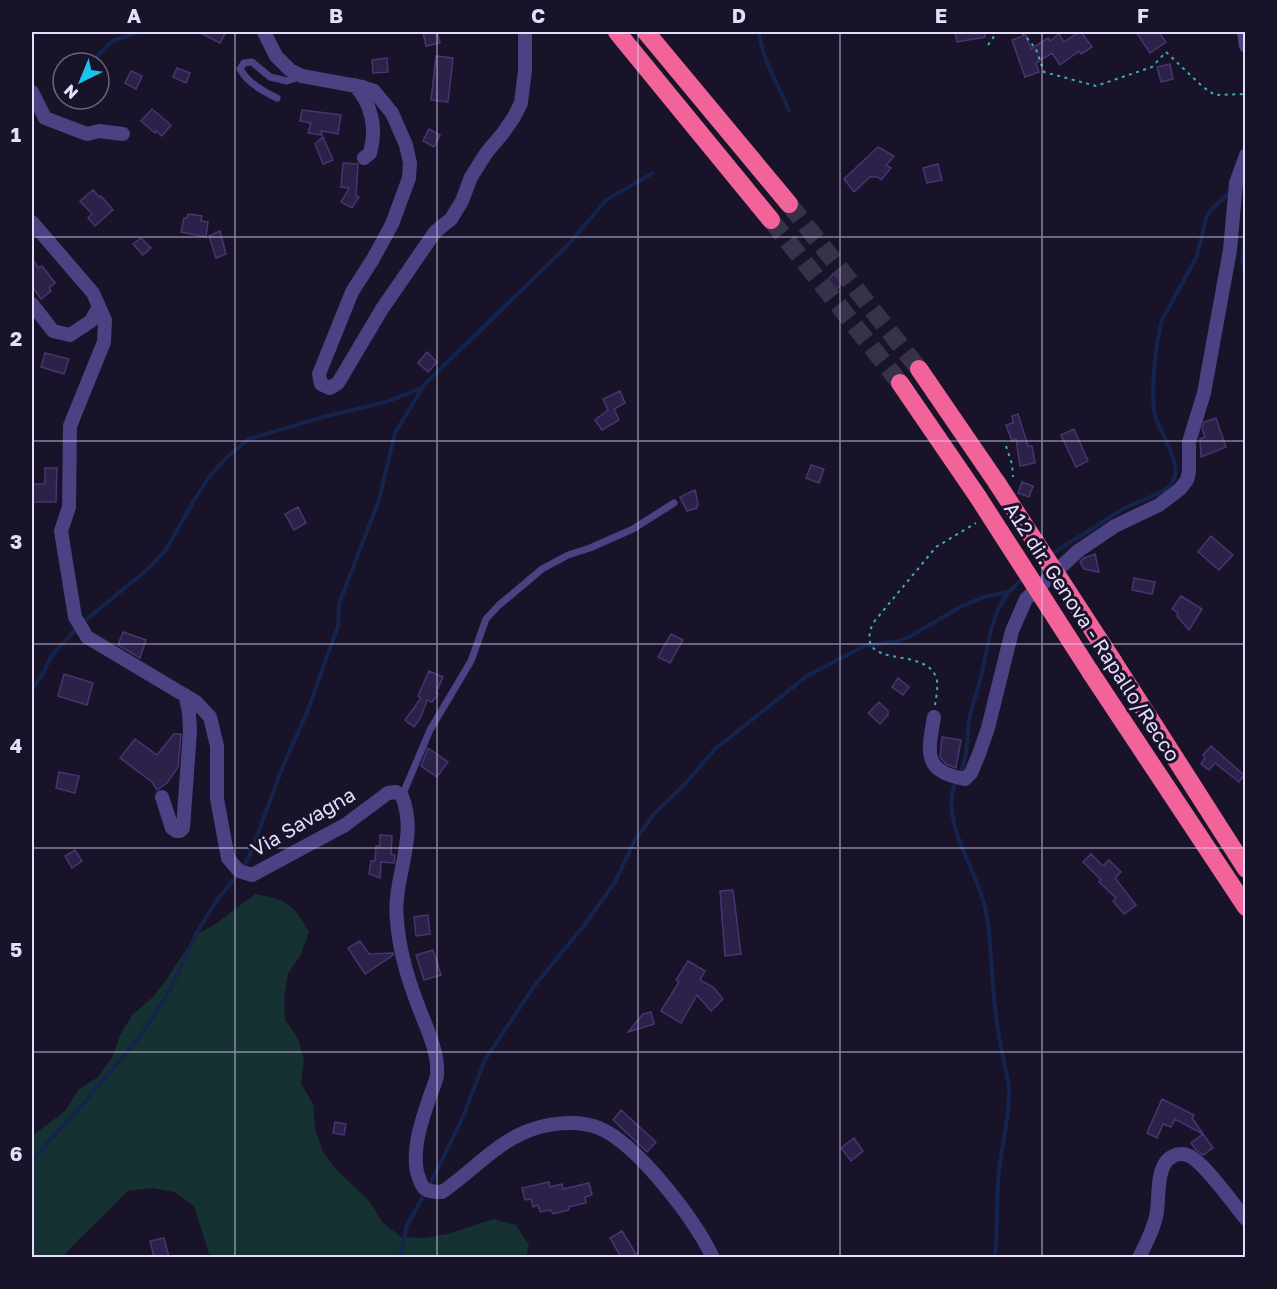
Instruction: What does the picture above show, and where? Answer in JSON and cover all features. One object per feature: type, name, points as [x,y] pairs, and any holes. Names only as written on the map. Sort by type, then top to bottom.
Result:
[{"type":"highway","points":[[617,32],[771,220]]},
{"type":"highway","points":[[646,32],[789,204]]},
{"type":"highway","points":[[919,369],[1005,481],[1113,661],[1245,869]]},
{"type":"highway","name":"A12 dir. Genova - Rapallo/Recco","points":[[900,383],[978,497],[1245,907]]},
{"type":"street","points":[[264,32],[276,56],[290,70],[302,76],[374,91],[392,113],[406,145],[410,163],[409,178],[392,224],[352,291],[319,374],[321,384],[326,387],[333,387],[338,383],[382,309],[435,232],[451,219],[462,201],[471,177],[514,117],[521,103],[525,70],[525,32]]},
{"type":"street","points":[[1244,32],[1245,46]]},
{"type":"street","points":[[354,85],[368,103],[373,131],[370,153],[364,158]]},
{"type":"street","points":[[32,92],[45,118],[87,134],[99,131],[123,134]]},
{"type":"street","points":[[934,717],[930,759],[937,769],[954,777],[966,779],[980,754],[1012,631],[1026,599],[1078,551],[1115,526],[1159,505],[1180,489],[1186,480],[1189,471],[1189,442],[1204,393],[1230,250],[1236,183],[1245,156]]},
{"type":"street","name":"Via Savagna","points":[[32,222],[93,293],[105,320],[104,342],[70,426],[69,507],[61,531],[75,617],[87,637],[196,702],[210,717],[218,746],[217,799],[228,858],[239,871],[252,875],[345,825],[388,794],[396,792],[402,796]]},
{"type":"street","points":[[32,304],[53,331],[70,335],[91,321],[99,307]]},
{"type":"street","points":[[162,797],[172,828],[180,831],[183,828],[190,731],[185,695]]},
{"type":"street","points":[[402,796],[409,818],[408,840],[396,919],[402,954],[431,1041],[437,1075],[422,1118],[416,1147],[416,1166],[424,1188],[442,1192],[498,1148],[521,1134],[539,1127],[584,1124],[608,1132],[650,1169],[676,1199],[704,1239],[712,1257]]},
{"type":"street","points":[[1139,1257],[1148,1240],[1157,1213],[1164,1165],[1170,1157],[1179,1154],[1188,1155],[1204,1167],[1245,1219]]},
{"type":"lane","points":[[277,98],[265,92],[243,74],[240,69],[244,63],[252,62],[270,77],[287,81],[302,76]]},
{"type":"lane","points":[[402,796],[430,730],[471,661],[486,619],[498,606],[542,569],[568,555],[633,529],[674,502]]},
{"type":"path","points":[[987,45],[997,32]]},
{"type":"path","points":[[1022,32],[1036,49],[1044,72],[1096,86],[1152,67],[1166,52],[1203,87],[1215,95],[1245,94]]},
{"type":"path","points":[[1005,481],[1012,464],[1006,446]]},
{"type":"path","points":[[934,717],[937,682],[933,671],[916,660],[883,655],[875,651],[870,642],[869,631],[873,623],[936,547],[983,518]]},
{"type":"green space","points":[[255,894],[275,898],[288,904],[309,932],[301,954],[288,974],[284,997],[285,1019],[298,1039],[304,1060],[301,1083],[313,1104],[315,1128],[322,1150],[336,1169],[370,1202],[382,1222],[401,1237],[425,1238],[448,1234],[493,1219],[516,1225],[529,1245],[526,1257],[210,1257],[194,1206],[174,1192],[151,1188],[127,1191],[63,1257],[32,1257],[32,1136],[65,1111],[78,1090],[98,1077],[112,1058],[120,1035],[133,1014],[152,998],[196,935],[217,923]]},
{"type":"building","points":[[199,32],[226,32],[220,43]]},
{"type":"building","points":[[423,32],[437,32],[440,43],[426,46]]},
{"type":"building","points":[[955,32],[985,32],[985,37],[957,42]]},
{"type":"building","points":[[1079,32],[1092,47],[1081,54],[1079,51],[1060,65],[1052,53],[1036,63],[1039,72],[1025,77],[1012,40],[1026,35],[1031,49],[1048,38],[1050,41],[1059,34],[1064,42]]},
{"type":"building","points":[[1136,32],[1159,32],[1166,42],[1150,53]]},
{"type":"building","points":[[436,56],[453,58],[448,102],[431,100]]},
{"type":"building","points":[[387,58],[388,72],[373,73],[372,60]]},
{"type":"building","points":[[1170,64],[1173,79],[1161,82],[1157,67]]},
{"type":"building","points":[[177,68],[190,73],[186,83],[173,77]]},
{"type":"building","points":[[131,71],[142,76],[136,89],[125,83]]},
{"type":"building","points":[[152,109],[171,125],[162,136],[141,121]]},
{"type":"building","points":[[302,110],[341,115],[338,134],[321,131],[322,135],[308,133],[311,123],[300,121]]},
{"type":"building","points":[[429,129],[440,135],[434,147],[423,141]]},
{"type":"building","points":[[323,137],[333,160],[323,164],[315,144]]},
{"type":"building","points":[[878,147],[894,156],[886,165],[891,168],[881,180],[878,177],[870,177],[854,192],[844,179]]},
{"type":"building","points":[[343,163],[358,164],[356,196],[359,197],[352,208],[341,202],[349,188],[341,187]]},
{"type":"building","points":[[938,164],[942,180],[927,183],[923,168]]},
{"type":"building","points":[[93,190],[113,210],[95,226],[88,218],[92,214],[80,201]]},
{"type":"building","points":[[188,214],[202,216],[201,221],[208,222],[206,237],[181,232],[184,218],[187,218]]},
{"type":"building","points":[[220,231],[226,254],[216,258],[209,236]]},
{"type":"building","points":[[141,238],[151,248],[143,255],[133,244]]},
{"type":"building","points":[[32,258],[38,268],[42,266],[55,283],[49,288],[51,291],[41,299],[32,286]]},
{"type":"building","points":[[834,273],[843,282],[834,292],[825,283]]},
{"type":"building","points":[[427,352],[437,362],[428,372],[418,363]]},
{"type":"building","points":[[45,353],[69,359],[64,374],[41,367]]},
{"type":"building","points":[[620,391],[625,403],[614,409],[619,420],[602,430],[595,420],[608,410],[603,399]]},
{"type":"building","points":[[1018,414],[1028,446],[1032,446],[1035,463],[1020,466],[1016,439],[1012,441],[1006,425],[1013,423],[1012,416]]},
{"type":"building","points":[[1216,418],[1226,447],[1201,457],[1200,439],[1205,437],[1202,429],[1204,422]]},
{"type":"building","points":[[1074,429],[1088,461],[1076,467],[1061,435]]},
{"type":"building","points":[[811,465],[824,469],[819,483],[806,478]]},
{"type":"building","points":[[45,468],[57,468],[56,502],[33,502],[33,484],[45,484]]},
{"type":"building","points":[[1022,482],[1033,486],[1029,497],[1018,493]]},
{"type":"building","points":[[695,490],[697,508],[687,511],[680,497]]},
{"type":"building","points":[[298,507],[306,523],[294,530],[285,514]]},
{"type":"building","points":[[1211,536],[1233,555],[1219,570],[1198,552]]},
{"type":"building","points":[[1095,554],[1099,572],[1084,569],[1080,562]]},
{"type":"building","points":[[1134,578],[1155,582],[1152,594],[1132,590]]},
{"type":"building","points":[[1181,596],[1202,609],[1189,630],[1177,616],[1178,613],[1172,609]]},
{"type":"building","points":[[123,632],[146,640],[140,658],[118,645]]},
{"type":"building","points":[[671,634],[683,640],[670,663],[658,657]]},
{"type":"building","points":[[429,671],[443,677],[436,693],[438,694],[432,702],[427,700],[421,717],[414,727],[405,720],[421,698],[418,696]]},
{"type":"building","points":[[64,674],[93,683],[87,705],[58,696]]},
{"type":"building","points":[[898,678],[909,687],[903,695],[892,687]]},
{"type":"building","points":[[879,702],[888,711],[888,715],[880,724],[868,713]]},
{"type":"building","points":[[174,734],[181,734],[178,767],[167,783],[157,790],[152,782],[120,758],[135,739],[157,755]]},
{"type":"building","points":[[942,737],[961,740],[956,768],[946,764],[940,757]]},
{"type":"building","points":[[1211,746],[1244,775],[1239,782],[1215,763],[1209,770],[1201,764],[1205,758],[1203,755]]},
{"type":"building","points":[[428,748],[448,762],[437,777],[421,766]]},
{"type":"building","points":[[59,772],[79,776],[75,793],[56,788]]},
{"type":"building","points":[[380,835],[392,836],[391,854],[395,855],[394,863],[381,862],[380,878],[369,874],[371,861],[375,861],[376,846],[380,846]]},
{"type":"building","points":[[75,850],[82,861],[72,868],[65,856]]},
{"type":"building","points":[[1091,854],[1103,866],[1109,860],[1121,872],[1115,878],[1136,905],[1124,914],[1113,901],[1116,898],[1083,862]]},
{"type":"building","points":[[733,890],[741,954],[725,956],[720,891]]},
{"type":"building","points":[[428,915],[430,934],[416,936],[414,917]]},
{"type":"building","points":[[360,941],[369,954],[393,953],[393,955],[365,974],[348,948]]},
{"type":"building","points":[[433,950],[441,975],[424,980],[416,955]]},
{"type":"building","points":[[688,961],[705,971],[700,980],[713,987],[723,999],[711,1011],[697,995],[681,1023],[661,1011],[679,982],[676,980]]},
{"type":"building","points":[[651,1012],[654,1024],[628,1032],[643,1014]]},
{"type":"building","points":[[1162,1099],[1194,1115],[1192,1118],[1213,1148],[1203,1155],[1195,1149],[1191,1143],[1203,1134],[1175,1119],[1171,1127],[1163,1124],[1157,1138],[1147,1133]]},
{"type":"building","points":[[621,1110],[656,1142],[647,1152],[613,1120]]},
{"type":"building","points":[[335,1122],[346,1124],[344,1135],[333,1133]]},
{"type":"building","points":[[854,1138],[863,1151],[851,1161],[841,1148]]},
{"type":"building","points":[[549,1182],[550,1187],[562,1184],[563,1189],[589,1183],[592,1195],[585,1197],[586,1203],[568,1207],[569,1210],[553,1214],[551,1210],[540,1212],[538,1205],[533,1207],[531,1199],[525,1200],[522,1188]]},
{"type":"building","points":[[622,1231],[636,1254],[630,1257],[621,1257],[610,1238]]},
{"type":"building","points":[[164,1238],[169,1257],[154,1257],[150,1241]]},
{"type":"waterway","points":[[102,51],[112,41],[139,32]]},
{"type":"waterway","points":[[759,32],[767,63],[789,111]]},
{"type":"waterway","points":[[242,868],[249,857],[283,766],[308,710],[338,626],[339,604],[379,500],[395,433],[425,384],[568,245],[606,200],[653,173]]},
{"type":"waterway","points":[[1050,557],[1121,510],[1161,492],[1171,484],[1175,477],[1174,460],[1157,422],[1154,406],[1154,368],[1160,329],[1162,320],[1197,256],[1206,218],[1231,191]]},
{"type":"waterway","points":[[1246,229],[1242,259],[1246,277]]},
{"type":"waterway","points":[[32,689],[52,655],[82,623],[148,569],[166,550],[209,477],[228,456],[249,439],[327,416],[386,402],[422,388]]},
{"type":"waterway","points":[[959,775],[966,755],[970,715],[980,683],[993,623],[1004,599],[1023,579]]},
{"type":"waterway","points":[[400,1258],[407,1225],[462,1119],[485,1060],[535,985],[586,923],[615,882],[635,840],[654,814],[684,785],[715,749],[807,676],[864,646],[899,641],[962,606],[984,597],[1007,592]]},
{"type":"waterway","points":[[956,781],[952,797],[952,813],[986,912],[1000,1045],[1009,1089],[998,1182],[995,1258]]},
{"type":"waterway","points":[[32,1160],[142,1034],[171,988],[196,934],[217,900],[238,874]]},
{"type":"tunnel","points":[[789,204],[919,369]]},
{"type":"tunnel","points":[[771,220],[900,383]]}]
